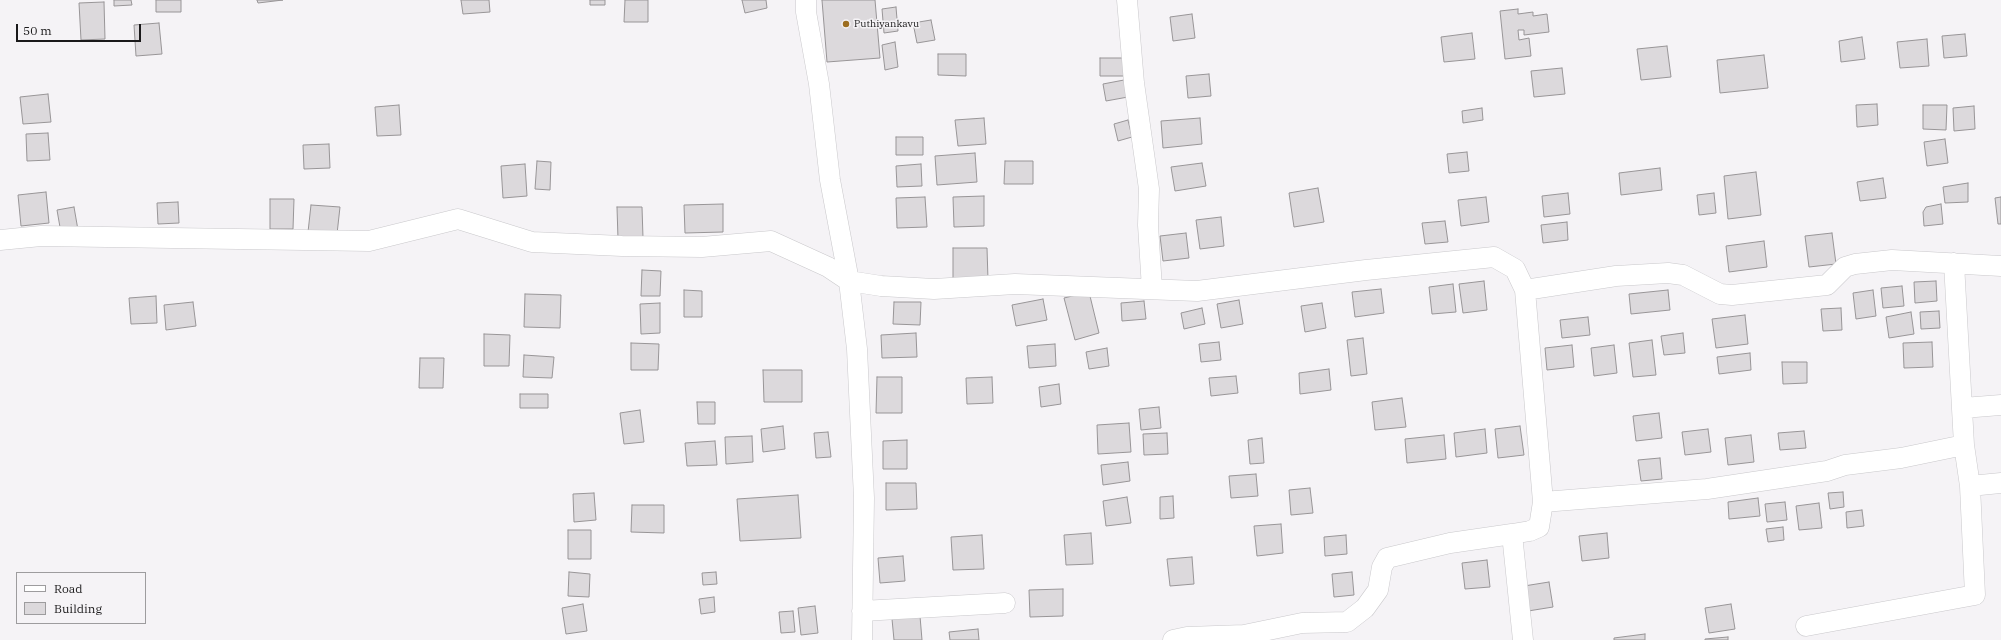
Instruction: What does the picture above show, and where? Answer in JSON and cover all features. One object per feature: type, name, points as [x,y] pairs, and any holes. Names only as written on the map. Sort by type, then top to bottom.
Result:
[{"type":"street","points":[[806,0],[806,12],[819,84],[830,180],[849,281],[857,349],[864,498],[862,640]]},
{"type":"street","points":[[1127,0],[1134,83],[1149,189],[1148,224],[1152,289]]},
{"type":"street","points":[[0,240],[41,236],[369,241],[458,220],[532,242],[622,246],[702,247],[771,241],[828,267],[849,281],[881,286],[934,289],[1015,284],[1197,291],[1366,270],[1494,257],[1515,269],[1525,290],[1543,502],[1539,527],[1530,531],[1450,543],[1387,558],[1382,567],[1378,590],[1365,608],[1347,622],[1302,624],[1244,635],[1187,637],[1173,640]]},
{"type":"street","points":[[1525,290],[1616,276],[1668,273],[1683,275],[1720,294],[1732,294],[1827,285],[1846,267],[1855,264],[1892,260],[2001,266]]},
{"type":"street","points":[[1806,626],[1975,594],[1970,486],[1964,446],[1954,263]]},
{"type":"street","points":[[1963,408],[2001,405]]},
{"type":"street","points":[[1543,502],[1707,489],[1827,471],[1845,465],[1902,458],[1964,446]]},
{"type":"street","points":[[1970,486],[2001,483]]},
{"type":"street","points":[[1512,534],[1523,640]]},
{"type":"street","points":[[862,611],[1005,603]]},
{"type":"building","points":[[114,0],[131,0],[132,5],[114,6]]},
{"type":"building","points":[[156,0],[181,0],[181,12],[156,12]]},
{"type":"building","points":[[257,0],[283,0],[258,3]]},
{"type":"building","points":[[461,0],[489,0],[490,12],[463,14]]},
{"type":"building","points":[[590,0],[605,0],[605,5],[590,5]]},
{"type":"building","points":[[625,0],[648,0],[648,22],[624,22]]},
{"type":"building","points":[[742,0],[766,0],[767,8],[745,13]]},
{"type":"building","points":[[822,0],[875,0],[880,58],[827,62]]},
{"type":"building","points":[[104,2],[105,39],[81,40],[79,3]]},
{"type":"building","points":[[896,7],[898,31],[884,33],[882,9]]},
{"type":"building","points":[[1518,9],[1518,14],[1533,12],[1533,16],[1547,14],[1549,32],[1524,35],[1524,30],[1518,30],[1519,40],[1529,38],[1531,56],[1505,59],[1500,11]]},
{"type":"building","points":[[1192,14],[1195,38],[1173,41],[1170,17]]},
{"type":"building","points":[[931,20],[935,40],[917,43],[913,23]]},
{"type":"building","points":[[159,23],[162,54],[136,56],[134,25]]},
{"type":"building","points":[[1472,33],[1475,59],[1444,62],[1441,37]]},
{"type":"building","points":[[1965,34],[1967,56],[1944,58],[1942,36]]},
{"type":"building","points":[[1862,37],[1865,59],[1841,62],[1839,41]]},
{"type":"building","points":[[1927,39],[1929,66],[1900,68],[1897,42]]},
{"type":"building","points":[[895,42],[898,67],[885,70],[882,45]]},
{"type":"building","points":[[1667,46],[1671,77],[1641,80],[1637,49]]},
{"type":"building","points":[[938,54],[966,54],[966,76],[938,75]]},
{"type":"building","points":[[1764,55],[1768,88],[1720,93],[1717,60]]},
{"type":"building","points":[[1100,58],[1124,58],[1124,76],[1100,76]]},
{"type":"building","points":[[1562,68],[1565,94],[1534,97],[1531,71]]},
{"type":"building","points":[[1209,74],[1211,96],[1188,98],[1186,76]]},
{"type":"building","points":[[1124,80],[1128,97],[1106,101],[1103,84]]},
{"type":"building","points":[[48,94],[51,122],[23,124],[20,97]]},
{"type":"building","points":[[1877,104],[1878,125],[1857,127],[1856,105]]},
{"type":"building","points":[[399,105],[401,135],[377,136],[375,107]]},
{"type":"building","points":[[1923,105],[1947,105],[1946,130],[1923,129]]},
{"type":"building","points":[[1974,106],[1975,129],[1954,131],[1953,108]]},
{"type":"building","points":[[1482,108],[1483,120],[1463,123],[1462,111]]},
{"type":"building","points":[[984,118],[986,144],[958,146],[955,120]]},
{"type":"building","points":[[1200,118],[1202,144],[1163,148],[1161,121]]},
{"type":"building","points":[[1128,120],[1132,137],[1118,141],[1114,124]]},
{"type":"building","points":[[48,133],[50,160],[27,161],[26,134]]},
{"type":"building","points":[[896,137],[923,137],[923,155],[896,155]]},
{"type":"building","points":[[1945,139],[1948,163],[1927,166],[1924,142]]},
{"type":"building","points":[[329,144],[330,168],[304,169],[303,145]]},
{"type":"building","points":[[1467,152],[1469,171],[1449,173],[1447,154]]},
{"type":"building","points":[[975,153],[977,182],[937,185],[935,156]]},
{"type":"building","points":[[537,161],[551,162],[550,190],[535,189]]},
{"type":"building","points":[[1005,161],[1033,161],[1033,184],[1004,184]]},
{"type":"building","points":[[1202,163],[1206,186],[1175,191],[1171,167]]},
{"type":"building","points":[[525,164],[527,196],[503,198],[501,166]]},
{"type":"building","points":[[921,164],[922,186],[897,187],[896,166]]},
{"type":"building","points":[[1660,168],[1662,190],[1621,195],[1619,173]]},
{"type":"building","points":[[1756,172],[1761,215],[1728,219],[1724,176]]},
{"type":"building","points":[[1883,178],[1886,198],[1860,201],[1857,182]]},
{"type":"building","points":[[1968,183],[1968,202],[1945,203],[1943,187]]},
{"type":"building","points":[[1318,188],[1324,222],[1294,227],[1289,193]]},
{"type":"building","points":[[46,192],[49,223],[21,226],[18,195]]},
{"type":"building","points":[[1568,193],[1570,214],[1544,217],[1542,196]]},
{"type":"building","points":[[1714,193],[1716,213],[1699,215],[1697,195]]},
{"type":"building","points":[[984,196],[984,226],[954,227],[953,197]]},
{"type":"building","points":[[925,197],[927,227],[897,228],[896,198]]},
{"type":"building","points":[[1486,197],[1489,222],[1461,226],[1458,200]]},
{"type":"building","points":[[2001,197],[2001,224],[1998,224],[1995,198]]},
{"type":"building","points":[[270,199],[294,199],[293,229],[270,229]]},
{"type":"building","points":[[178,202],[179,223],[158,224],[157,203]]},
{"type":"building","points":[[723,204],[723,232],[685,233],[684,205]]},
{"type":"building","points":[[1941,204],[1943,224],[1924,226],[1923,212],[1926,207]]},
{"type":"building","points":[[311,205],[340,207],[337,234],[308,232]]},
{"type":"building","points":[[74,207],[78,230],[61,233],[57,210]]},
{"type":"building","points":[[617,207],[642,207],[643,238],[618,239]]},
{"type":"building","points":[[1221,217],[1224,246],[1200,249],[1196,220]]},
{"type":"building","points":[[1445,221],[1448,242],[1425,244],[1422,223]]},
{"type":"building","points":[[1567,222],[1568,240],[1543,243],[1541,225]]},
{"type":"building","points":[[1186,233],[1189,258],[1163,261],[1160,236]]},
{"type":"building","points":[[1832,233],[1836,264],[1809,267],[1805,236]]},
{"type":"building","points":[[1764,241],[1767,267],[1729,272],[1726,246]]},
{"type":"building","points":[[953,248],[987,248],[988,280],[953,281]]},
{"type":"building","points":[[642,270],[661,271],[660,296],[641,296]]},
{"type":"building","points":[[1484,281],[1487,310],[1463,313],[1459,284]]},
{"type":"building","points":[[1936,281],[1937,301],[1915,303],[1914,282]]},
{"type":"building","points":[[1453,284],[1456,312],[1432,314],[1429,287]]},
{"type":"building","points":[[1902,286],[1904,306],[1883,308],[1881,288]]},
{"type":"building","points":[[1381,289],[1384,313],[1355,317],[1352,292]]},
{"type":"building","points":[[684,290],[702,291],[702,317],[684,317]]},
{"type":"building","points":[[1668,290],[1670,310],[1631,314],[1629,294]]},
{"type":"building","points":[[1873,290],[1876,316],[1856,319],[1853,293]]},
{"type":"building","points":[[1089,292],[1099,333],[1075,340],[1064,298]]},
{"type":"building","points":[[525,294],[561,295],[560,328],[524,327]]},
{"type":"building","points":[[156,296],[157,323],[131,324],[129,298]]},
{"type":"building","points":[[1043,299],[1047,320],[1016,326],[1012,305]]},
{"type":"building","points":[[1239,300],[1243,324],[1221,328],[1217,304]]},
{"type":"building","points":[[1144,301],[1146,319],[1122,321],[1121,303]]},
{"type":"building","points":[[193,302],[196,326],[166,330],[164,305]]},
{"type":"building","points":[[894,302],[921,302],[920,325],[893,324]]},
{"type":"building","points":[[660,303],[660,333],[641,334],[640,304]]},
{"type":"building","points":[[1322,303],[1326,328],[1305,332],[1301,306]]},
{"type":"building","points":[[1202,308],[1205,324],[1184,329],[1181,313]]},
{"type":"building","points":[[1841,308],[1842,330],[1823,331],[1821,309]]},
{"type":"building","points":[[1939,311],[1940,328],[1921,329],[1920,312]]},
{"type":"building","points":[[1911,312],[1914,334],[1889,338],[1886,317]]},
{"type":"building","points":[[1745,315],[1748,344],[1716,348],[1712,319]]},
{"type":"building","points":[[1588,317],[1590,335],[1562,338],[1560,320]]},
{"type":"building","points":[[916,333],[917,357],[882,358],[881,335]]},
{"type":"building","points":[[1683,333],[1685,353],[1664,355],[1661,336]]},
{"type":"building","points":[[484,334],[510,335],[509,366],[484,366]]},
{"type":"building","points":[[1363,338],[1367,374],[1351,376],[1347,340]]},
{"type":"building","points":[[1652,340],[1656,375],[1633,377],[1629,343]]},
{"type":"building","points":[[1219,342],[1221,360],[1201,362],[1199,344]]},
{"type":"building","points":[[1932,342],[1933,367],[1904,368],[1903,343]]},
{"type":"building","points":[[631,343],[659,344],[658,370],[631,370]]},
{"type":"building","points":[[1055,344],[1056,366],[1029,368],[1027,346]]},
{"type":"building","points":[[1572,345],[1574,367],[1547,370],[1545,348]]},
{"type":"building","points":[[1614,345],[1617,373],[1594,376],[1591,348]]},
{"type":"building","points":[[1107,348],[1109,366],[1089,369],[1086,352]]},
{"type":"building","points":[[1750,353],[1751,370],[1719,374],[1717,357]]},
{"type":"building","points":[[524,355],[554,357],[552,378],[523,377]]},
{"type":"building","points":[[420,358],[444,358],[443,388],[419,388]]},
{"type":"building","points":[[1782,362],[1807,362],[1807,383],[1783,384]]},
{"type":"building","points":[[1329,369],[1331,390],[1300,394],[1299,373]]},
{"type":"building","points":[[763,370],[802,370],[802,402],[764,402]]},
{"type":"building","points":[[1236,376],[1238,393],[1211,396],[1209,378]]},
{"type":"building","points":[[877,377],[902,377],[902,413],[876,413]]},
{"type":"building","points":[[992,377],[993,403],[967,404],[966,378]]},
{"type":"building","points":[[1059,384],[1061,404],[1041,407],[1039,387]]},
{"type":"building","points":[[520,394],[548,394],[548,408],[520,408]]},
{"type":"building","points":[[1402,398],[1406,427],[1375,430],[1372,402]]},
{"type":"building","points":[[697,402],[715,402],[715,424],[698,424]]},
{"type":"building","points":[[1159,407],[1161,428],[1141,430],[1139,409]]},
{"type":"building","points":[[640,410],[644,442],[624,444],[620,413]]},
{"type":"building","points":[[1659,413],[1662,438],[1636,441],[1633,416]]},
{"type":"building","points":[[1129,423],[1131,452],[1098,454],[1097,425]]},
{"type":"building","points":[[783,426],[785,449],[763,452],[761,429]]},
{"type":"building","points":[[1520,426],[1524,455],[1498,458],[1495,429]]},
{"type":"building","points":[[1485,429],[1487,453],[1456,457],[1454,433]]},
{"type":"building","points":[[1708,429],[1711,452],[1685,455],[1682,432]]},
{"type":"building","points":[[1804,431],[1806,448],[1780,450],[1778,433]]},
{"type":"building","points":[[828,432],[831,457],[816,458],[814,433]]},
{"type":"building","points":[[1167,433],[1168,454],[1144,455],[1143,434]]},
{"type":"building","points":[[1444,435],[1446,459],[1407,463],[1405,439]]},
{"type":"building","points":[[1751,435],[1754,462],[1728,465],[1725,438]]},
{"type":"building","points":[[752,436],[753,462],[726,464],[725,437]]},
{"type":"building","points":[[1262,438],[1264,463],[1250,464],[1248,440]]},
{"type":"building","points":[[907,440],[907,469],[883,469],[883,441]]},
{"type":"building","points":[[715,441],[717,465],[687,466],[685,443]]},
{"type":"building","points":[[1660,458],[1662,479],[1641,481],[1638,460]]},
{"type":"building","points":[[1128,462],[1130,481],[1103,485],[1101,465]]},
{"type":"building","points":[[1256,474],[1258,496],[1231,498],[1229,476]]},
{"type":"building","points":[[886,483],[916,483],[917,509],[886,510]]},
{"type":"building","points":[[1310,488],[1313,513],[1291,515],[1289,490]]},
{"type":"building","points":[[1843,492],[1844,507],[1830,509],[1828,493]]},
{"type":"building","points":[[594,493],[596,520],[574,522],[573,494]]},
{"type":"building","points":[[798,495],[801,538],[740,541],[737,499]]},
{"type":"building","points":[[1173,496],[1174,518],[1160,519],[1160,497]]},
{"type":"building","points":[[1127,497],[1131,523],[1106,526],[1103,501]]},
{"type":"building","points":[[1758,498],[1760,516],[1729,519],[1728,502]]},
{"type":"building","points":[[1785,502],[1787,520],[1767,522],[1765,504]]},
{"type":"building","points":[[1819,503],[1822,528],[1799,530],[1796,506]]},
{"type":"building","points":[[632,505],[664,505],[664,533],[631,532]]},
{"type":"building","points":[[1862,510],[1864,526],[1847,528],[1846,512]]},
{"type":"building","points":[[1281,524],[1283,553],[1257,556],[1254,526]]},
{"type":"building","points":[[1783,527],[1784,540],[1768,542],[1766,529]]},
{"type":"building","points":[[568,530],[591,530],[591,559],[568,559]]},
{"type":"building","points":[[1091,533],[1093,564],[1066,565],[1064,535]]},
{"type":"building","points":[[1607,533],[1609,558],[1582,561],[1579,536]]},
{"type":"building","points":[[982,535],[984,569],[953,570],[951,537]]},
{"type":"building","points":[[1346,535],[1347,554],[1325,556],[1324,537]]},
{"type":"building","points":[[903,556],[905,581],[880,583],[878,558]]},
{"type":"building","points":[[1192,557],[1194,584],[1170,586],[1167,559]]},
{"type":"building","points":[[1487,560],[1490,587],[1465,589],[1462,563]]},
{"type":"building","points":[[569,572],[590,574],[589,597],[568,596]]},
{"type":"building","points":[[716,572],[717,584],[703,585],[702,573]]},
{"type":"building","points":[[1352,572],[1354,595],[1334,597],[1332,574]]},
{"type":"building","points":[[1549,582],[1553,607],[1528,611],[1524,586]]},
{"type":"building","points":[[1063,589],[1063,616],[1030,617],[1029,590]]},
{"type":"building","points":[[714,597],[715,612],[701,614],[699,599]]},
{"type":"building","points":[[583,604],[587,631],[566,634],[562,608]]},
{"type":"building","points":[[1731,604],[1735,629],[1709,633],[1705,608]]},
{"type":"building","points":[[815,606],[818,633],[801,635],[798,608]]},
{"type":"building","points":[[793,611],[795,632],[781,633],[779,612]]},
{"type":"building","points":[[920,616],[922,640],[894,640],[892,619]]},
{"type":"building","points":[[978,629],[979,640],[950,640],[949,632]]},
{"type":"building","points":[[1645,634],[1645,640],[1614,640],[1614,638]]},
{"type":"building","points":[[1728,637],[1728,640],[1705,640],[1705,639]]},
{"type":"place","name":"Puthiyankavu","points":[[846,24]]}]
